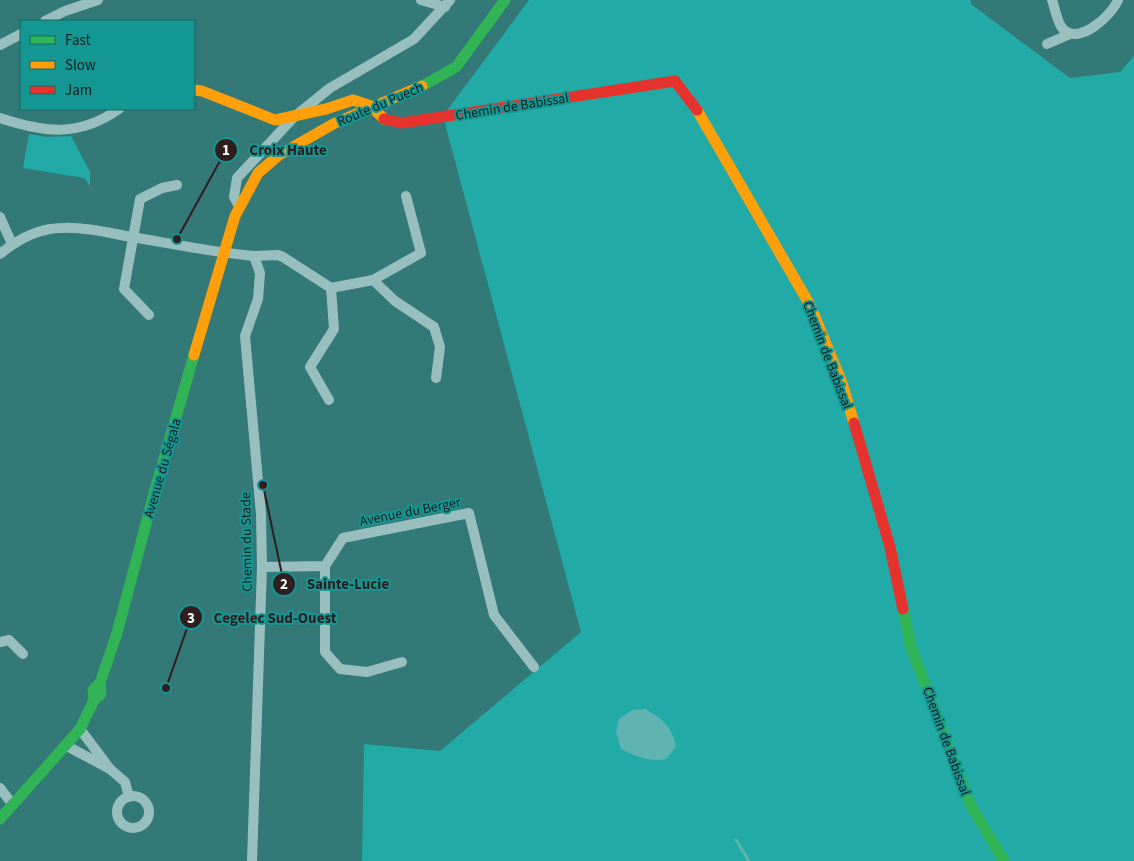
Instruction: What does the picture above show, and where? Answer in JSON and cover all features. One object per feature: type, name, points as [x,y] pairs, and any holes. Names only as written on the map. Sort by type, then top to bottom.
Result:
[{"type":"street","points":[[47,20],[64,11],[98,0]]},
{"type":"street","points":[[421,0],[447,4]]},
{"type":"street","name":"Route du Puech","points":[[225,253],[239,206],[258,173],[279,154],[334,123],[423,86],[456,67],[506,0]]},
{"type":"street","points":[[1052,0],[1066,31]]},
{"type":"street","points":[[1047,44],[1066,31],[1081,33],[1099,24],[1115,7],[1118,0]]},
{"type":"street","points":[[239,206],[234,198],[237,178],[294,117],[330,88],[414,39],[447,4]]},
{"type":"street","points":[[0,45],[20,35]]},
{"type":"street","name":"Chemin de Babissal","points":[[371,106],[382,119],[402,123],[675,81],[694,105],[811,307],[847,402],[890,547],[910,647],[942,725],[970,804],[1004,861]]},
{"type":"street","points":[[195,90],[202,91],[274,120],[294,117],[353,100],[371,106]]},
{"type":"street","points":[[0,118],[21,125],[55,131],[83,128],[106,118],[118,110]]},
{"type":"street","points":[[149,315],[124,289],[140,199],[162,188],[177,185]]},
{"type":"street","points":[[0,254],[12,244],[36,232],[61,228],[86,229],[225,253],[254,256],[278,254],[331,288],[373,280],[421,253],[406,196]]},
{"type":"street","points":[[0,217],[12,244]]},
{"type":"street","name":"Avenue du Ségala","points":[[0,818],[80,729],[94,700],[93,690],[100,683],[117,633],[155,490],[225,253]]},
{"type":"street","name":"Chemin du Stade","points":[[252,861],[262,567],[261,514],[245,336],[258,299],[260,273],[254,256]]},
{"type":"street","points":[[373,280],[395,301],[434,327],[440,347],[436,378]]},
{"type":"street","points":[[328,400],[310,367],[334,328],[331,288]]},
{"type":"street","name":"Avenue du Berger","points":[[325,566],[343,538],[469,513],[494,615],[534,667]]},
{"type":"street","points":[[262,567],[325,566],[325,652],[340,670],[367,672],[402,662]]},
{"type":"street","points":[[0,642],[9,640],[23,654]]},
{"type":"street","points":[[80,729],[110,768],[125,782],[129,797]]},
{"type":"street","points":[[65,745],[110,768]]},
{"type":"street","points":[[0,788],[13,805]]},
{"type":"shaded area","points":[[529,0],[971,0],[971,4],[1070,78],[1120,72],[1134,56],[1134,861],[362,861],[364,744],[440,751],[581,632],[443,116]]},
{"type":"shaded area","points":[[29,134],[47,137],[71,136],[90,172],[90,186],[84,178],[23,168]]},
{"type":"shaded area","points":[[645,709],[662,720],[672,733],[676,747],[666,759],[654,760],[643,758],[621,749],[616,732],[619,719],[632,710]]},
{"type":"waterway","points":[[736,840],[749,861]]},
{"type":"traffic: fast","points":[[422,86],[456,67],[505,0]]},
{"type":"traffic: fast","points":[[100,683],[101,694],[94,700],[93,690],[100,683],[117,633],[155,490],[194,355]]},
{"type":"traffic: fast","points":[[903,609],[911,647],[970,804],[1004,861]]},
{"type":"traffic: fast","points":[[0,819],[80,729],[94,700]]},
{"type":"traffic: slow","points":[[194,355],[235,216],[258,173],[279,155],[335,123],[422,86]]},
{"type":"traffic: slow","points":[[195,90],[202,91],[275,120],[326,109],[353,100],[371,106],[384,119]]},
{"type":"traffic: slow","points":[[697,110],[811,307],[842,383],[854,423]]},
{"type":"traffic: jam","points":[[384,119],[402,123],[675,81],[697,110]]},
{"type":"traffic: jam","points":[[854,423],[890,547],[903,609]]},
{"type":"place","name":"Croix Haute","points":[[177,239]]},
{"type":"place","name":"Sainte-Lucie","points":[[263,485]]},
{"type":"place","name":"Cegelec Sud-Ouest","points":[[166,688]]}]
